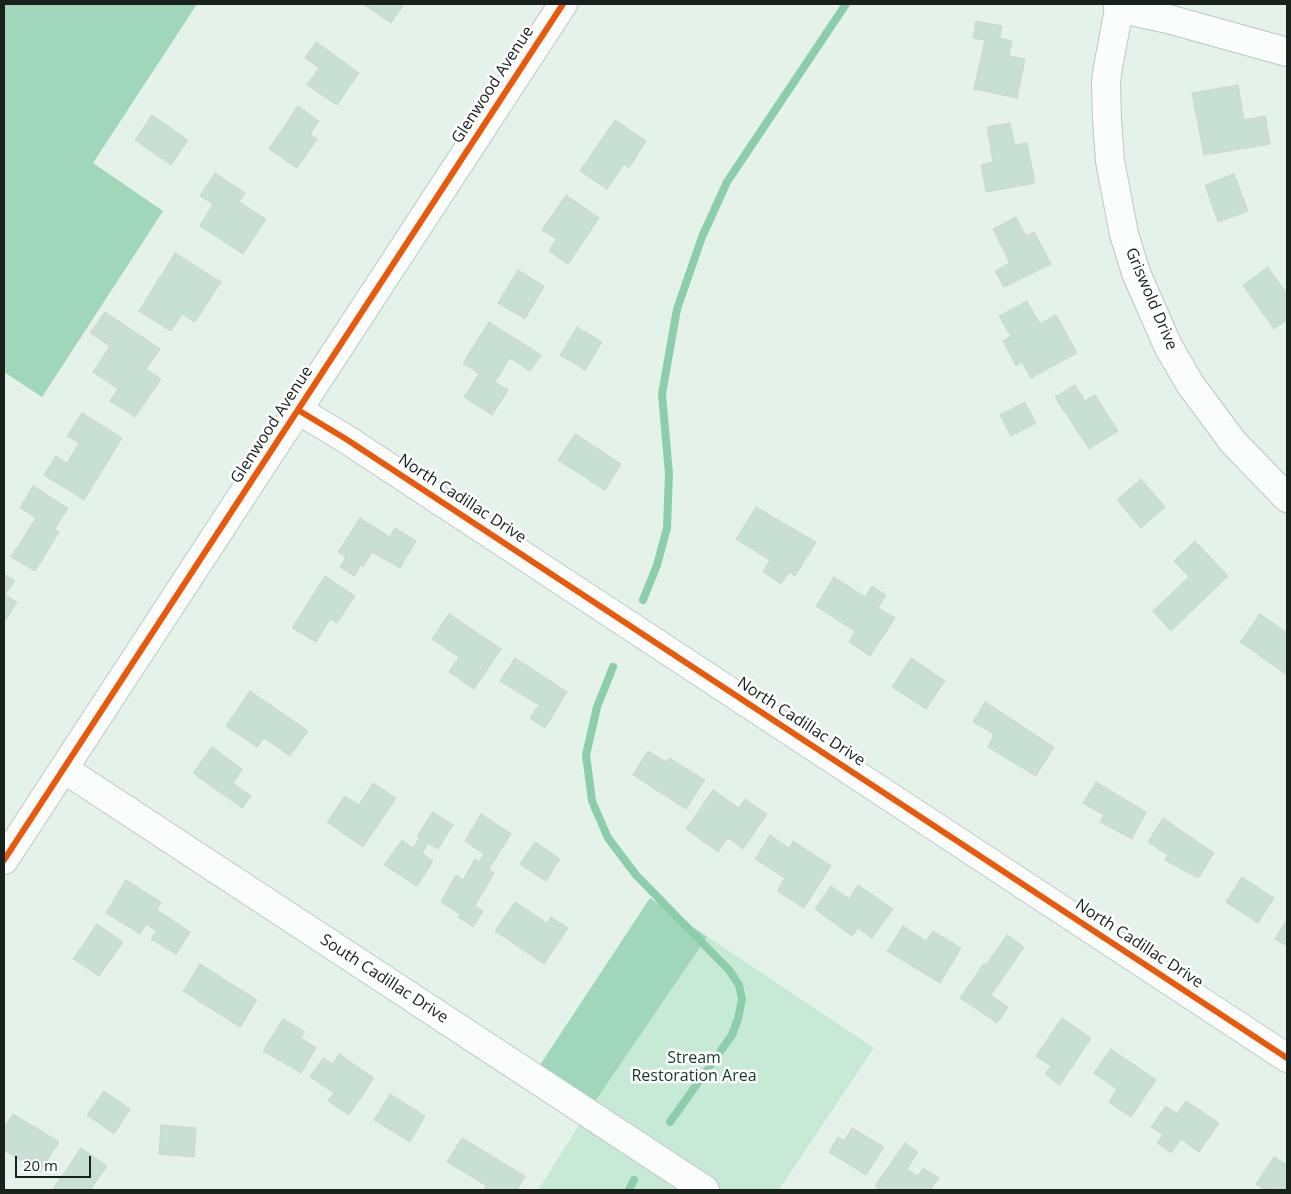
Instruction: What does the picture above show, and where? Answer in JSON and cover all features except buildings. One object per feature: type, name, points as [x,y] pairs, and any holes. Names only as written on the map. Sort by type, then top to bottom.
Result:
[{"type":"street","name":"Glenwood Avenue","points":[[4,860],[562,4]]},
{"type":"street","points":[[1119,6],[1287,52]]},
{"type":"street","name":"Griswold Drive","points":[[1119,6],[1107,75],[1107,120],[1110,161],[1115,188],[1124,234],[1136,273],[1168,346],[1190,384],[1233,442],[1287,498]]},
{"type":"street","name":"North Cadillac Drive","points":[[298,410],[371,455],[1287,1058]]},
{"type":"street","name":"South Cadillac Drive","points":[[64,769],[705,1190]]},
{"type":"green space","points":[[4,4],[197,4],[93,163],[163,211],[42,397],[4,372]]},
{"type":"green space","name":"Stream Restoration Area","points":[[650,898],[874,1048],[779,1190],[538,1190],[587,1113]]},
{"type":"green space","points":[[650,898],[707,937],[587,1113],[532,1077]]},
{"type":"waterway","points":[[643,600],[657,565],[667,528],[669,474],[662,394],[677,309],[702,237],[727,182],[846,4]]},
{"type":"waterway","points":[[613,667],[597,707],[586,755],[592,801],[608,838],[636,875],[729,970],[739,985],[742,999],[732,1035],[670,1122]]},
{"type":"waterway","points":[[629,1190],[634,1180]]},
{"type":"cycle path","points":[[4,860],[563,4]]},
{"type":"cycle path","points":[[298,410],[346,439],[1287,1058]]}]
